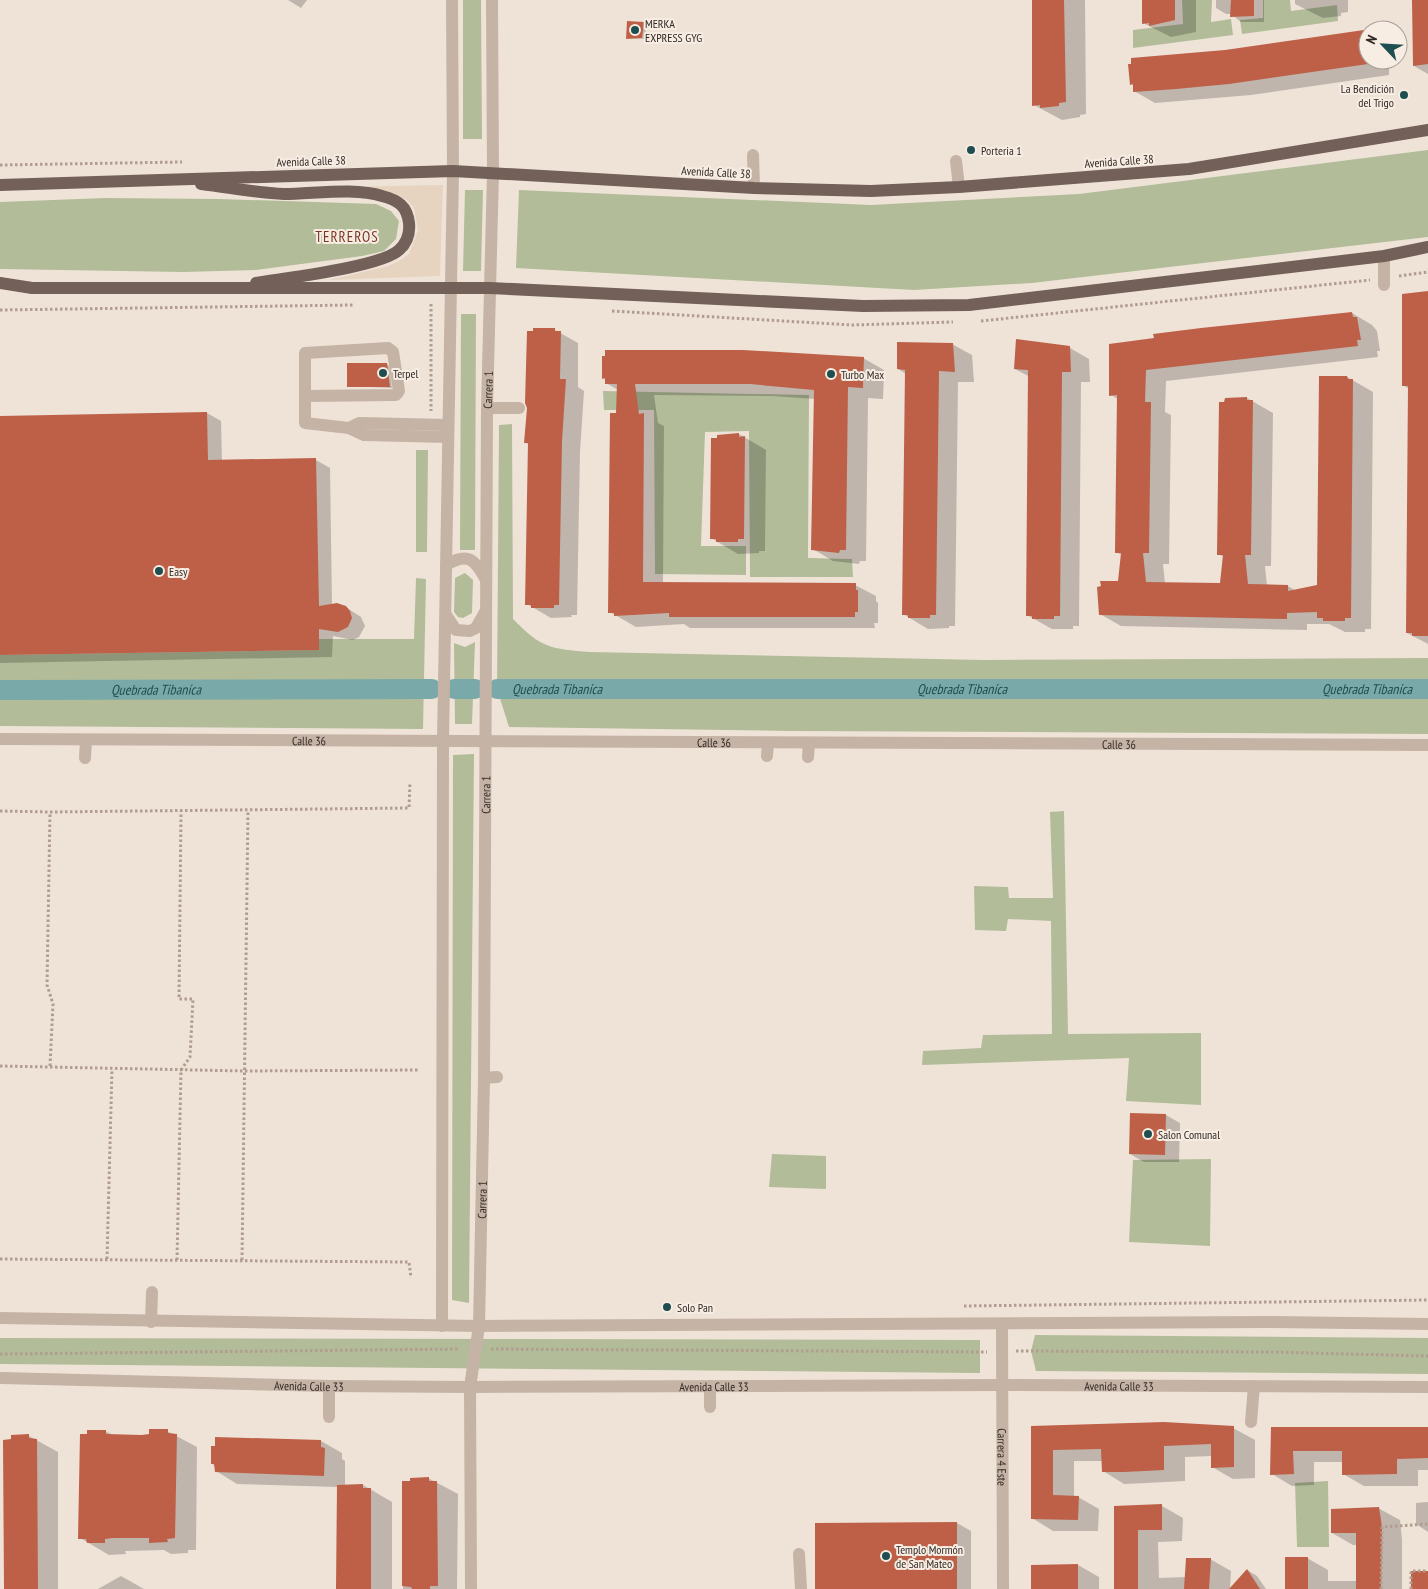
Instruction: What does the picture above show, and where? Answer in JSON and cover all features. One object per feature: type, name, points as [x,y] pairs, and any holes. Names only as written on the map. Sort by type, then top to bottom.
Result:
[{"type":"main road","name":"Avenida Calle 38","points":[[0,185],[453,171],[754,188],[871,191],[959,187],[1189,169],[1428,130]]},
{"type":"main road","points":[[159,179],[282,194],[380,195],[396,201],[403,206],[408,214],[410,230],[407,242],[399,251],[391,255],[369,263],[224,288]]},
{"type":"main road","points":[[0,291],[32,288],[490,288],[863,306],[969,305],[1384,256],[1428,248]]},
{"type":"main road","points":[[0,283],[32,288]]},
{"type":"street","points":[[442,1326],[443,741],[453,171],[452,0]]},
{"type":"street","name":"Carrera 1","points":[[471,1589],[470,1387],[479,1326],[490,1078],[486,610],[487,408],[493,172],[492,0]]},
{"type":"street","points":[[754,155],[754,188]]},
{"type":"street","points":[[956,162],[959,187]]},
{"type":"street","points":[[1384,256],[1384,285]]},
{"type":"street","points":[[305,396],[396,395],[399,391],[393,352],[388,348],[305,353],[305,396],[305,423],[349,428],[359,423],[448,431]]},
{"type":"street","points":[[487,408],[519,408]]},
{"type":"street","points":[[446,565],[460,558],[472,560],[479,567],[487,582]]},
{"type":"street","points":[[446,612],[452,626],[456,630],[463,632],[476,628],[486,610]]},
{"type":"street","name":"Calle 36","points":[[0,739],[1428,745]]},
{"type":"street","points":[[85,758],[86,740]]},
{"type":"street","points":[[767,756],[768,743]]},
{"type":"street","points":[[808,757],[809,743]]},
{"type":"street","points":[[150,1322],[152,1292]]},
{"type":"street","points":[[0,1318],[442,1326],[1002,1325],[1261,1322],[1428,1324]]},
{"type":"street","name":"Carrera 4 Este","points":[[1002,1325],[1003,1589]]},
{"type":"street","name":"Avenida Calle 33","points":[[0,1378],[329,1386],[470,1387],[1002,1385],[1428,1387]]},
{"type":"street","points":[[329,1386],[329,1418]]},
{"type":"street","points":[[710,1386],[710,1407]]},
{"type":"street","points":[[1251,1422],[1254,1386]]},
{"type":"street","points":[[799,1554],[801,1589]]},
{"type":"path","points":[[0,165],[178,162]]},
{"type":"path","points":[[421,304],[430,304]]},
{"type":"path","points":[[0,310],[362,305]]},
{"type":"path","points":[[0,811],[409,808],[410,782]]},
{"type":"path","points":[[242,1260],[248,810]]},
{"type":"path","points":[[177,1260],[181,1070],[190,1057],[193,999],[179,999],[181,811]]},
{"type":"path","points":[[50,812],[47,985],[53,1004],[50,1066]]},
{"type":"path","points":[[0,1066],[245,1071],[420,1070]]},
{"type":"path","points":[[107,1259],[112,1069]]},
{"type":"path","points":[[0,1258],[409,1262],[411,1278]]},
{"type":"path","points":[[959,1306],[1428,1300]]},
{"type":"path","points":[[0,1354],[477,1349],[1272,1352],[1428,1356]]},
{"type":"path","points":[[1381,1589],[1382,1527],[1428,1524]]},
{"type":"path","points":[[1411,1589],[1411,1571],[1428,1571]]},
{"type":"green space","points":[[463,0],[481,0],[482,139],[463,139]]},
{"type":"green space","points":[[1182,0],[1212,0],[1211,22],[1231,19],[1233,35],[1133,48],[1133,30],[1183,24]]},
{"type":"green space","points":[[1263,0],[1290,0],[1291,11],[1337,5],[1338,21],[1242,34],[1240,20],[1263,18]]},
{"type":"green space","points":[[1428,150],[1428,237],[1032,283],[914,290],[516,268],[519,190],[871,205],[1079,194]]},
{"type":"green space","points":[[465,190],[483,190],[481,271],[463,271]]},
{"type":"green space","points":[[105,198],[219,199],[376,204],[391,211],[399,221],[396,239],[384,251],[362,256],[256,270],[183,272],[0,269],[0,202]]},
{"type":"green space","points":[[461,314],[476,314],[475,550],[460,550]]},
{"type":"green space","points":[[603,391],[809,395],[808,558],[852,559],[853,577],[750,577],[749,431],[705,432],[701,546],[746,546],[746,575],[655,574],[654,410],[604,410]]},
{"type":"green space","points":[[512,424],[513,619],[531,636],[547,645],[565,650],[590,652],[984,660],[1428,658],[1428,734],[791,731],[509,727],[497,689],[499,425]]},
{"type":"green space","points":[[416,450],[428,450],[427,552],[416,552]]},
{"type":"green space","points":[[465,573],[473,580],[472,613],[463,618],[458,617],[454,612],[455,578]]},
{"type":"green space","points":[[416,578],[426,579],[423,729],[0,726],[0,655],[318,650],[319,639],[414,639]]},
{"type":"green space","points":[[475,642],[472,724],[455,724],[454,643],[465,647]]},
{"type":"green space","points":[[474,754],[469,1303],[452,1300],[453,755]]},
{"type":"green space","points":[[1064,811],[1068,1034],[1201,1033],[1201,1105],[1126,1101],[1129,1058],[922,1065],[923,1051],[981,1048],[983,1035],[1052,1034],[1051,921],[1008,919],[1006,931],[975,930],[974,886],[1008,887],[1009,898],[1053,898],[1050,812]]},
{"type":"green space","points":[[772,1154],[826,1156],[826,1189],[769,1187]]},
{"type":"green space","points":[[1211,1159],[1210,1246],[1129,1242],[1133,1160]]},
{"type":"green space","points":[[1035,1335],[1428,1338],[1428,1374],[1036,1371],[1031,1351]]},
{"type":"green space","points":[[0,1338],[980,1340],[980,1373],[0,1364]]},
{"type":"green space","points":[[1328,1481],[1329,1547],[1297,1547],[1295,1483]]},
{"type":"shaded area","points":[[443,185],[440,276],[329,280],[388,266],[399,261],[409,254],[418,230],[414,208],[407,200],[396,194],[327,187]]},
{"type":"building","points":[[1032,0],[1064,0],[1066,102],[1059,103],[1059,106],[1040,108],[1040,105],[1032,106]]},
{"type":"building","points":[[1142,0],[1175,0],[1175,20],[1149,26],[1149,23],[1142,24]]},
{"type":"building","points":[[1231,0],[1254,0],[1254,16],[1230,17]]},
{"type":"building","points":[[1412,0],[1428,0],[1428,64],[1413,66]]},
{"type":"building","name":"MERKA EXPRESS GYG","points":[[627,21],[644,22],[642,38],[626,39]]},
{"type":"building","points":[[1358,31],[1358,65],[1229,84],[1176,89],[1133,92],[1133,84],[1130,85],[1128,64],[1131,64],[1131,58],[1225,50]]},
{"type":"building","points":[[1428,291],[1428,636],[1412,636],[1412,633],[1406,633],[1408,386],[1402,386],[1402,294]]},
{"type":"building","points":[[1352,312],[1353,317],[1357,317],[1361,340],[1357,340],[1358,346],[1146,370],[1145,402],[1151,402],[1149,553],[1143,553],[1146,582],[1220,583],[1223,555],[1217,555],[1219,402],[1224,402],[1225,398],[1247,397],[1247,400],[1253,400],[1251,555],[1245,555],[1248,584],[1288,585],[1288,591],[1317,585],[1319,376],[1347,376],[1348,379],[1353,379],[1351,618],[1345,618],[1345,621],[1323,621],[1323,618],[1317,618],[1317,612],[1287,613],[1287,619],[1099,615],[1097,587],[1101,586],[1100,581],[1118,581],[1121,553],[1115,553],[1117,395],[1109,396],[1109,344],[1154,338],[1153,334]]},
{"type":"building","points":[[533,328],[555,328],[555,331],[561,331],[560,379],[566,379],[562,441],[559,605],[554,605],[554,608],[531,608],[531,605],[525,605],[528,443],[524,443],[527,408],[525,403],[527,331],[533,331]]},
{"type":"building","points":[[1016,339],[1070,346],[1071,372],[1062,372],[1060,616],[1054,616],[1054,619],[1032,619],[1032,616],[1026,616],[1028,370],[1014,369]]},
{"type":"building","points":[[897,342],[953,343],[955,372],[939,371],[936,615],[930,615],[930,618],[908,618],[908,615],[902,615],[905,370],[897,369]]},
{"type":"building","points":[[605,350],[743,350],[864,357],[863,388],[848,387],[846,550],[840,550],[839,553],[811,550],[814,390],[750,384],[635,384],[639,414],[644,413],[643,582],[856,583],[856,590],[858,590],[858,612],[855,612],[855,617],[669,617],[669,613],[614,616],[614,613],[608,613],[610,413],[616,413],[617,384],[605,384],[605,378],[602,379],[602,356],[605,356]]},
{"type":"building","points":[[347,363],[387,363],[390,387],[347,387]]},
{"type":"building","name":"Easy","points":[[207,412],[208,460],[316,458],[319,606],[337,603],[346,606],[352,618],[348,627],[338,632],[319,629],[319,650],[0,655],[0,416]]},
{"type":"building","points":[[739,433],[739,437],[745,436],[744,539],[738,539],[738,542],[716,542],[716,539],[710,539],[711,438],[717,438],[717,435]]},
{"type":"building","name":"Salon Comunal","points":[[1130,1113],[1166,1114],[1165,1155],[1129,1154]]},
{"type":"building","points":[[1164,1422],[1234,1426],[1234,1467],[1211,1468],[1211,1444],[1164,1446],[1164,1470],[1124,1472],[1102,1472],[1101,1449],[1053,1450],[1053,1495],[1079,1496],[1078,1520],[1031,1519],[1031,1426]]},
{"type":"building","points":[[1271,1427],[1428,1427],[1428,1458],[1397,1459],[1397,1474],[1342,1475],[1342,1451],[1293,1451],[1294,1474],[1270,1475]]},
{"type":"building","points":[[149,1429],[168,1429],[168,1433],[177,1434],[175,1538],[167,1539],[168,1542],[149,1543],[149,1538],[113,1538],[105,1539],[105,1543],[87,1543],[86,1539],[78,1539],[80,1434],[87,1434],[87,1430],[106,1430],[106,1434],[142,1435],[149,1434]]},
{"type":"building","points":[[29,1434],[29,1438],[37,1439],[38,1589],[4,1589],[3,1440],[11,1439],[11,1435]]},
{"type":"building","points":[[215,1437],[321,1440],[321,1447],[325,1448],[324,1476],[215,1472],[214,1464],[211,1464],[211,1446],[215,1446]]},
{"type":"building","points":[[429,1477],[429,1481],[437,1481],[438,1586],[430,1586],[430,1589],[412,1589],[411,1587],[402,1586],[402,1481],[410,1481],[410,1478]]},
{"type":"building","points":[[363,1484],[363,1488],[371,1488],[371,1589],[336,1589],[337,1485]]},
{"type":"building","points":[[1162,1504],[1162,1530],[1138,1530],[1138,1589],[1114,1589],[1114,1506]]},
{"type":"building","points":[[1379,1507],[1382,1527],[1381,1589],[1356,1589],[1356,1533],[1331,1533],[1331,1509]]},
{"type":"building","name":"Templo Mormón de San Mateo","points":[[957,1522],[957,1589],[815,1589],[815,1523]]},
{"type":"building","points":[[1285,1557],[1308,1557],[1308,1589],[1285,1589]]},
{"type":"building","points":[[1186,1558],[1211,1558],[1209,1589],[1184,1589]]},
{"type":"building","points":[[1078,1564],[1078,1589],[1031,1589],[1031,1565]]},
{"type":"building","points":[[1247,1569],[1260,1589],[1229,1589]]},
{"type":"building","points":[[1411,1571],[1428,1571],[1428,1589],[1411,1589]]},
{"type":"waterway","name":"Quebrada Tibaníca","points":[[0,690],[432,689]]},
{"type":"waterway","name":"Quebrada Tibaníca","points":[[454,689],[475,689]]},
{"type":"waterway","name":"Quebrada Tibaníca","points":[[497,689],[1428,689]]},
{"type":"place","name":"MERKA EXPRESS GYG","points":[[635,30]]},
{"type":"place","name":"La Bendición del Trigo","points":[[1404,95]]},
{"type":"place","name":"Porteria 1","points":[[971,150]]},
{"type":"place","name":"Terpel","points":[[383,373]]},
{"type":"place","name":"Turbo Max","points":[[831,374]]},
{"type":"place","name":"Easy","points":[[159,571]]},
{"type":"place","name":"Salon Comunal","points":[[1148,1134]]},
{"type":"place","name":"Solo Pan","points":[[667,1307]]},
{"type":"place","name":"Templo Mormón de San Mateo","points":[[886,1556]]},
{"type":"district","name":"TERREROS","points":[[347,236]]}]
